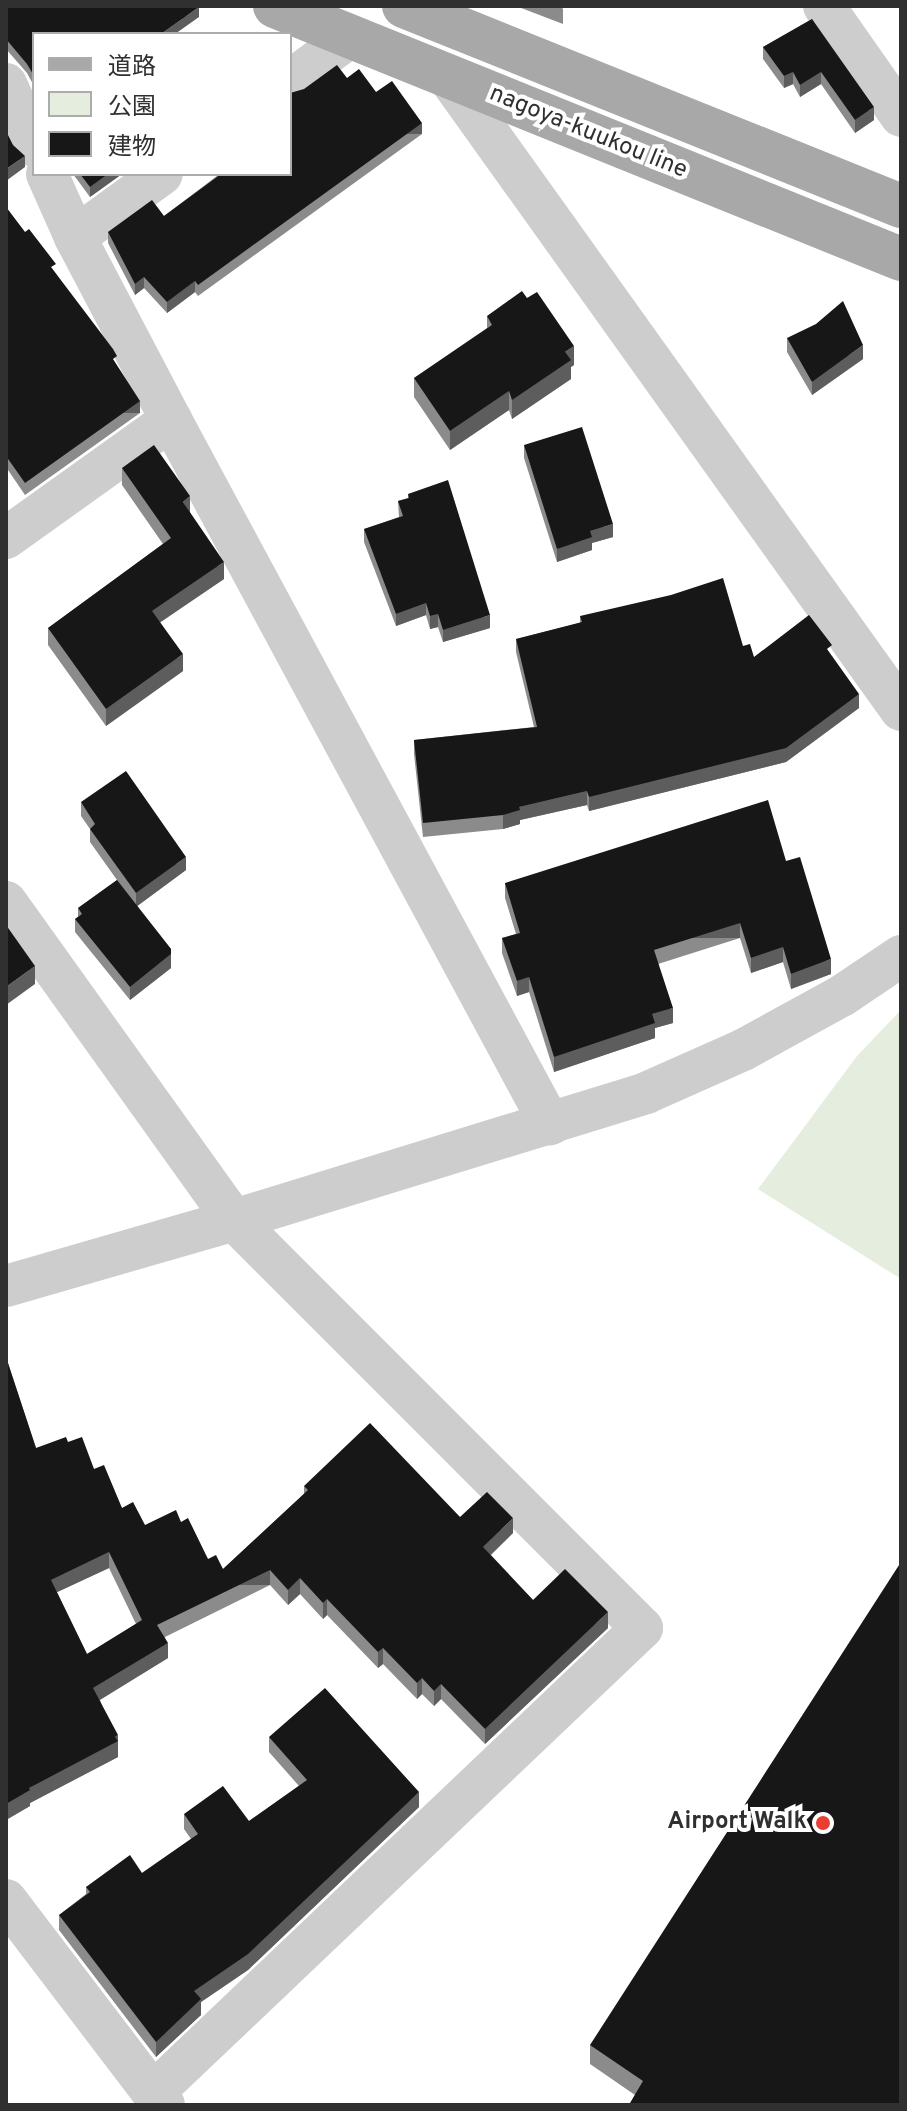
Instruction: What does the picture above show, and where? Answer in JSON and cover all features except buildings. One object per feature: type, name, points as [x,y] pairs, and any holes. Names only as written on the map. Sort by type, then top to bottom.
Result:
[{"type":"main road","name":"nagoya-kuukou line","points":[[275,6],[901,259]]},
{"type":"main road","name":"nagoya-kuukou line","points":[[404,6],[901,206]]},
{"type":"street","points":[[824,6],[901,116]]},
{"type":"street","points":[[292,80],[351,36]]},
{"type":"street","points":[[449,78],[901,710]]},
{"type":"street","points":[[6,84],[32,142]]},
{"type":"street","points":[[48,176],[75,237],[171,420],[550,1124]]},
{"type":"street","points":[[75,237],[159,176]]},
{"type":"street","points":[[6,538],[171,420]]},
{"type":"street","points":[[6,902],[234,1220],[642,1628],[158,2099],[6,1900]]},
{"type":"street","points":[[6,1286],[234,1220],[646,1093],[743,1050],[843,995],[901,956]]},
{"type":"green space","points":[[901,1010],[901,1279],[758,1189],[857,1056]]},
{"type":"place","name":"Airport Walk","points":[[823,1823]]}]
